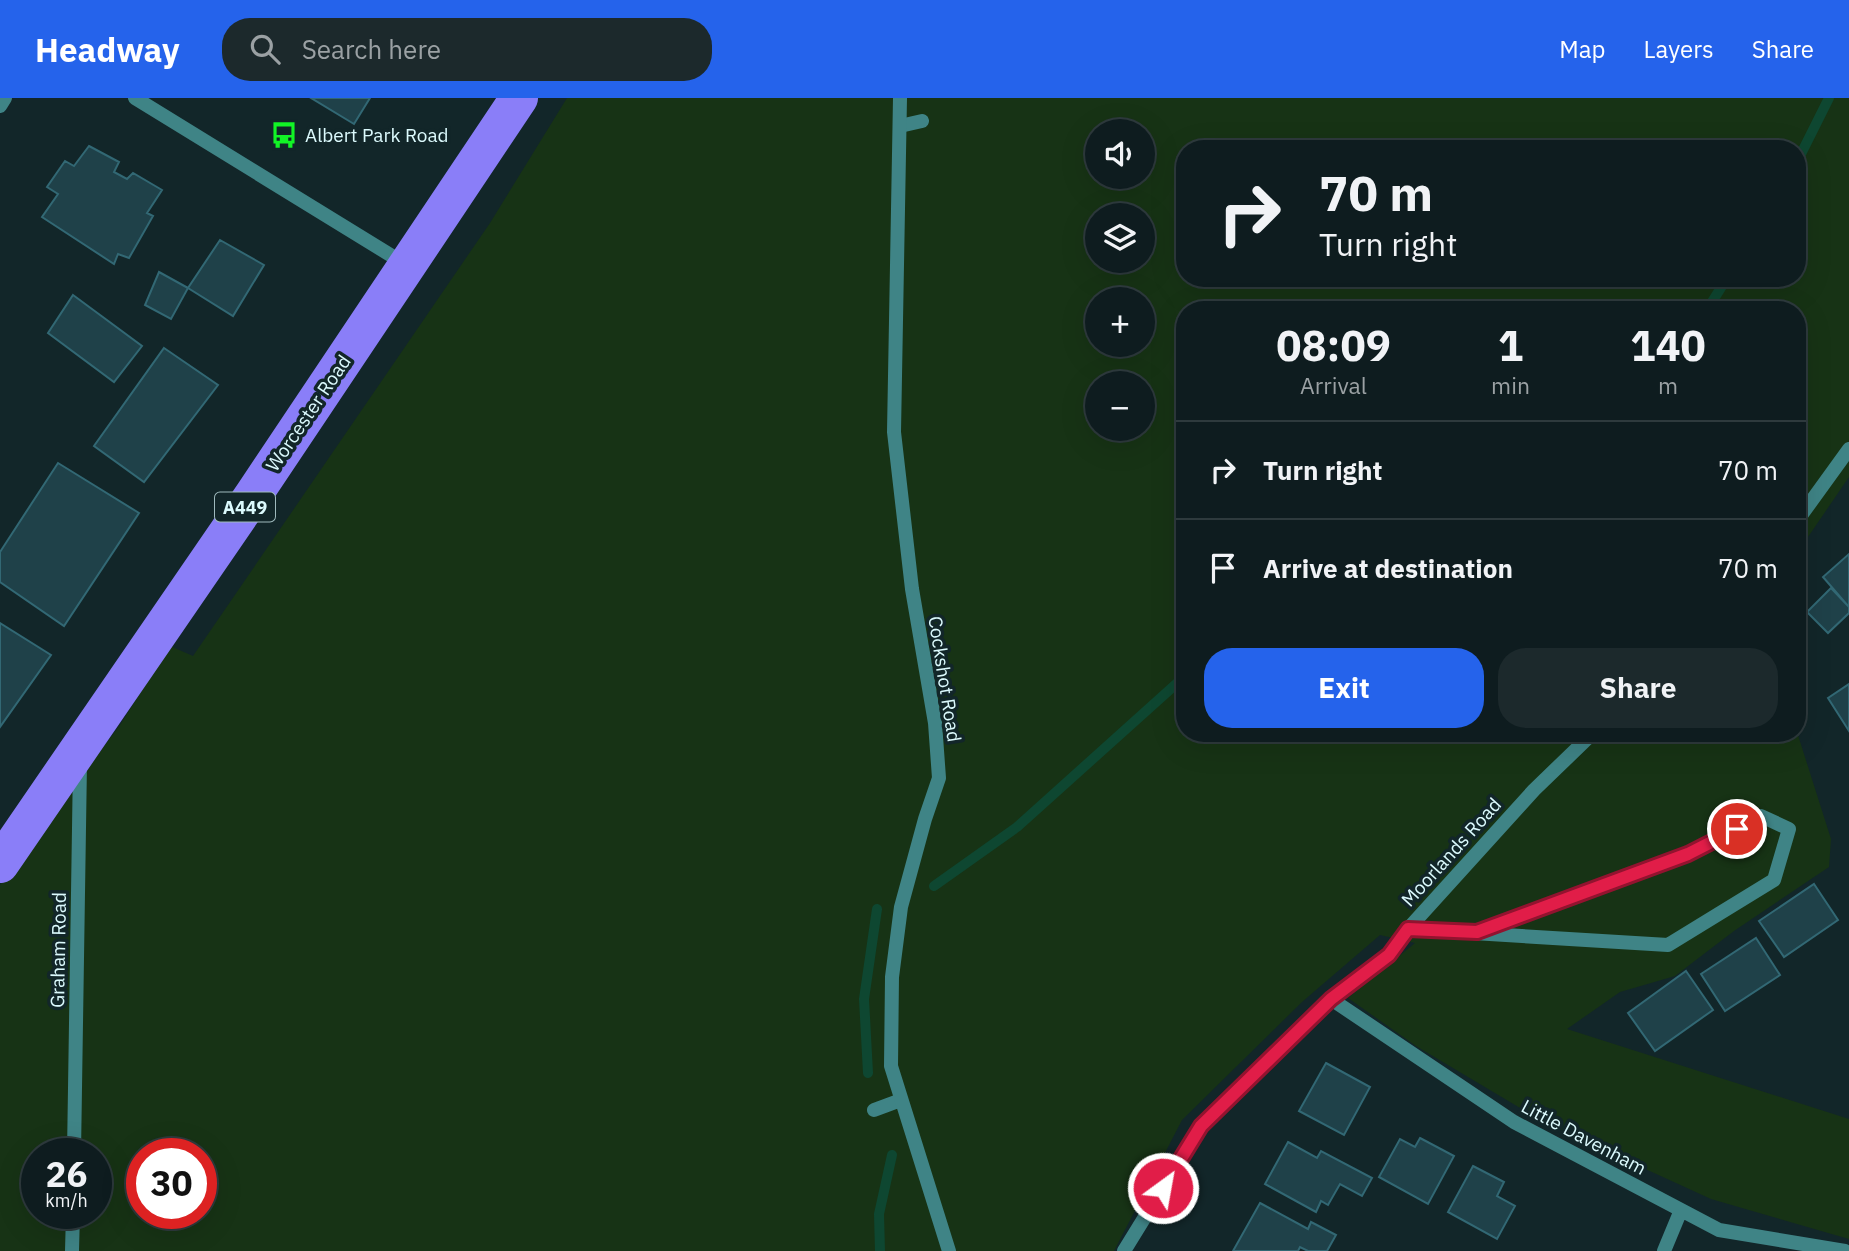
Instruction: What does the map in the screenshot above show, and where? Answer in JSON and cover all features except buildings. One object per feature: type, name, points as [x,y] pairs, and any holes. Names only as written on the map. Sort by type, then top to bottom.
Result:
[{"type":"highway","name":"Worcester Road","points":[[0,864],[519,98]]},
{"type":"street","points":[[0,106],[5,98]]},
{"type":"street","points":[[135,98],[407,265]]},
{"type":"street","name":"Cockshot Road","points":[[900,98],[894,432],[912,589],[935,723],[939,778],[901,907],[893,965],[891,1066],[949,1251]]},
{"type":"street","points":[[900,126],[922,121]]},
{"type":"street","points":[[1806,509],[1849,449]]},
{"type":"street","name":"Moorlands Road","points":[[1124,1251],[1201,1126],[1331,999],[1389,955],[1408,929],[1534,790],[1584,742]]},
{"type":"street","name":"Graham Road","points":[[74,1138],[80,747]]},
{"type":"street","points":[[1408,929],[1668,945],[1774,880],[1790,829],[1761,816],[1675,859],[1477,932]]},
{"type":"street","name":"Little Davenham","points":[[1331,999],[1514,1122],[1718,1230],[1845,1251]]},
{"type":"street","points":[[874,1110],[901,1100]]},
{"type":"street","points":[[1664,1251],[1681,1210]]},
{"type":"street","points":[[72,1251],[73,1229]]},
{"type":"green space","points":[[567,98],[1849,98],[1849,477],[1806,541],[1806,301],[1176,301],[1176,742],[1800,742],[1831,839],[1829,867],[1734,931],[1675,976],[1620,992],[1567,1029],[1849,1119],[1849,1239],[1711,1199],[1547,1124],[1416,1046],[1348,998],[1415,943],[1380,935],[1302,1002],[1182,1120],[1114,1251],[0,1251],[0,885],[120,725],[170,646],[193,656],[490,223]]},
{"type":"waterway","points":[[1806,144],[1829,98]]},
{"type":"waterway","points":[[1713,301],[1721,287]]},
{"type":"waterway","points":[[934,886],[1017,827],[1176,684]]},
{"type":"waterway","points":[[868,1073],[864,999],[877,909]]},
{"type":"waterway","points":[[880,1251],[879,1214],[892,1155]]},
{"type":"place","name":"Albert Park Road","points":[[284,135]]},
{"type":"route","points":[[1163,1188],[1201,1126],[1331,999],[1389,955],[1408,929],[1477,932],[1688,854],[1737,829]]}]
